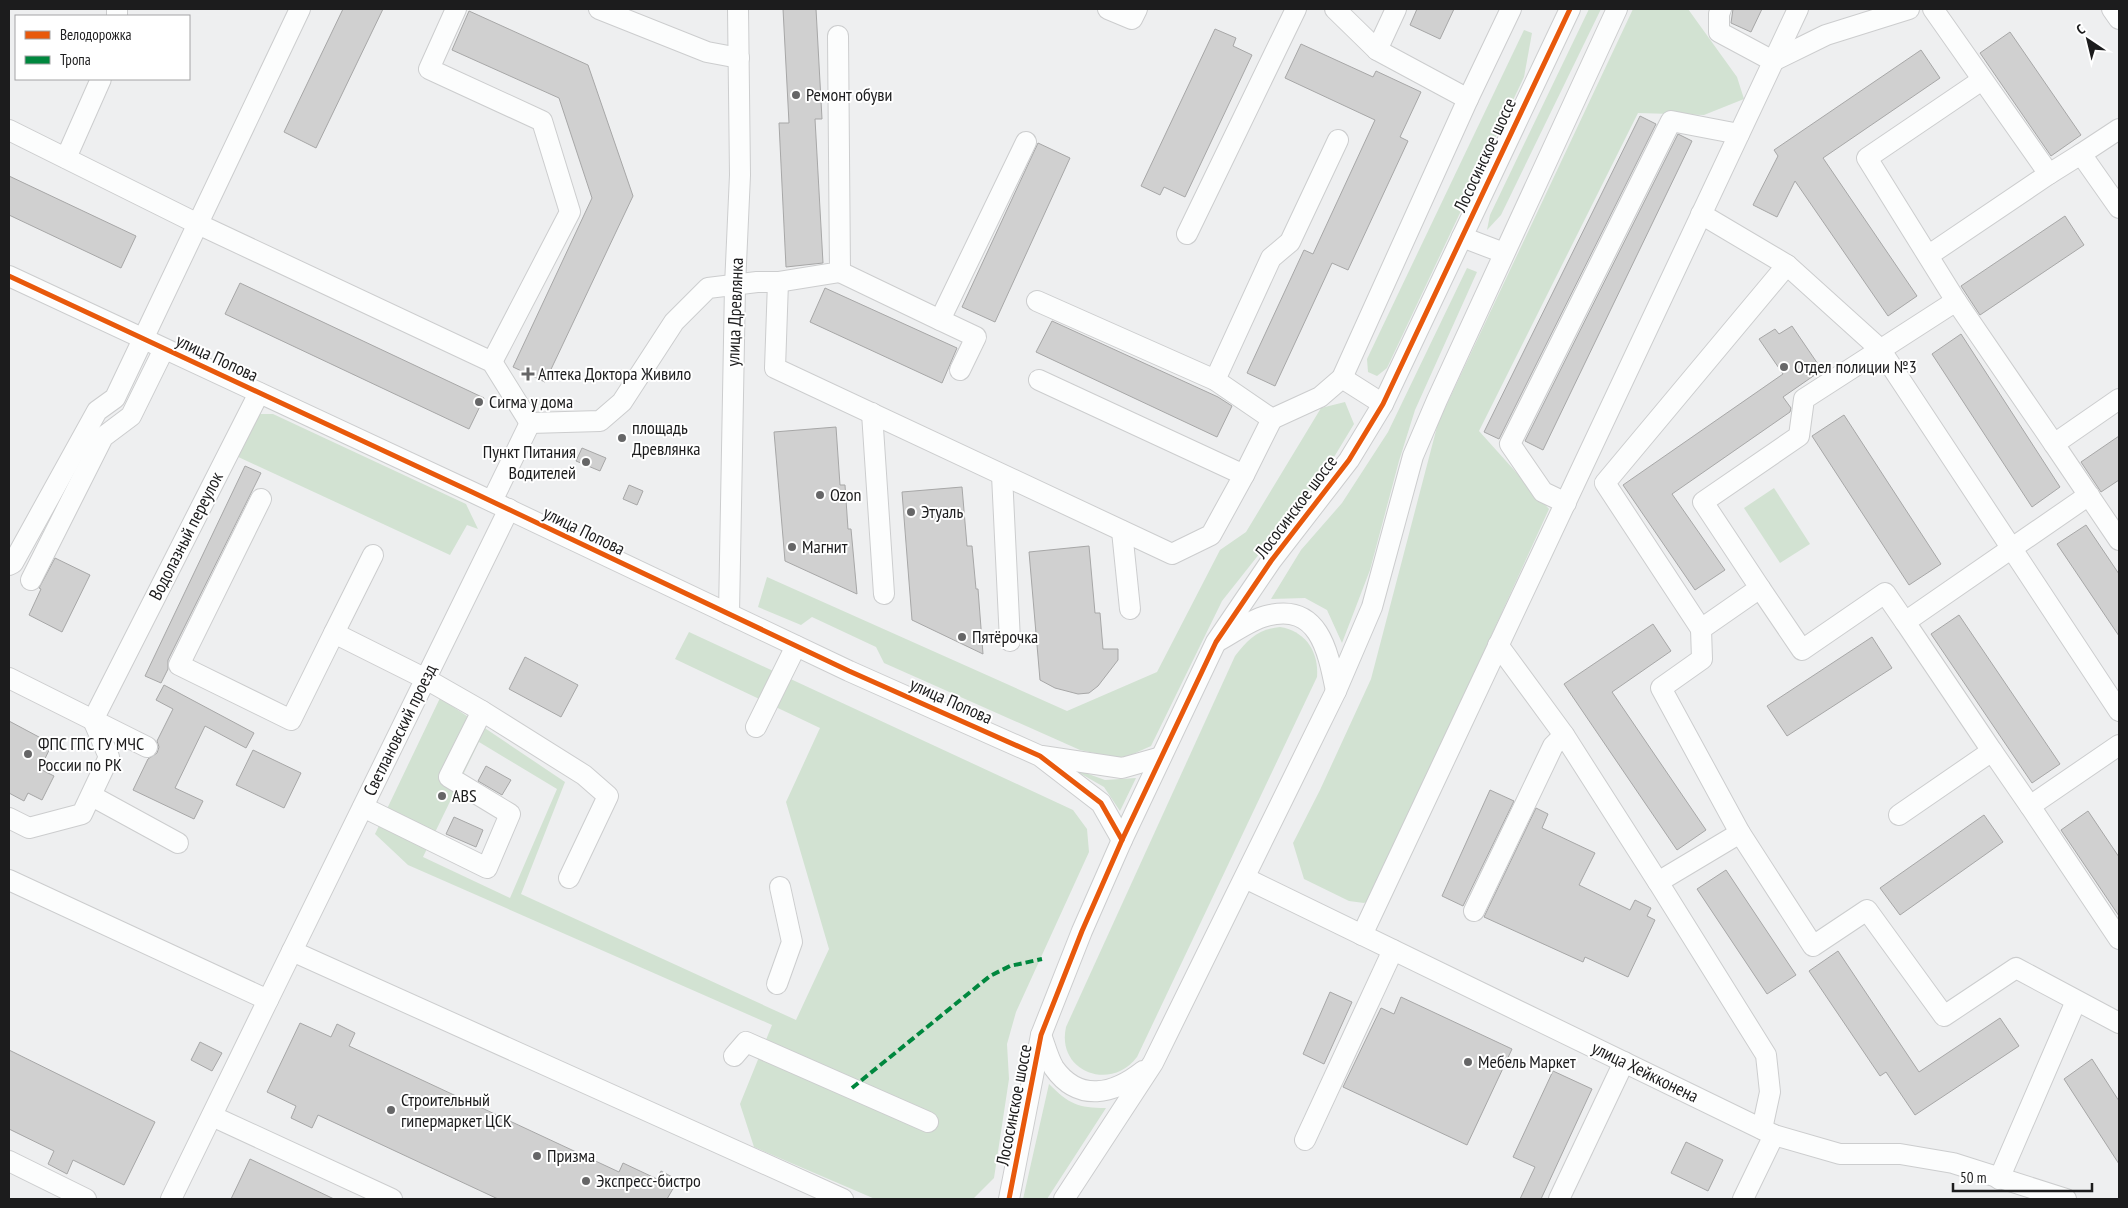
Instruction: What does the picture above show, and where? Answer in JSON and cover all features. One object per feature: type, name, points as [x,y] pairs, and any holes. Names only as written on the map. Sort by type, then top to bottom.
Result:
[{"type":"street","points":[[9,565],[13,562],[97,411],[115,398],[300,9]]},
{"type":"street","points":[[456,9],[429,69],[542,121],[570,212],[492,362]]},
{"type":"street","points":[[599,9],[707,52],[739,58]]},
{"type":"street","name":"улица Древлянка","points":[[729,614],[735,286],[740,174],[738,9]]},
{"type":"street","points":[[1108,9],[1132,19],[1138,9]]},
{"type":"street","points":[[1187,234],[1296,9]]},
{"type":"street","points":[[1335,9],[1377,50],[1468,99]]},
{"type":"street","points":[[1377,50],[1396,9]]},
{"type":"street","points":[[778,282],[775,368],[1172,554],[1211,535],[1272,419],[1320,397],[1342,378],[1468,99],[1511,9]]},
{"type":"street","name":"Лососинское шоссе","points":[[1009,1199],[1041,1035],[1082,931],[1122,840],[1216,642],[1271,561],[1349,460],[1383,404],[1570,9]]},
{"type":"street","points":[[1064,1199],[1153,1063],[1336,691],[1372,607],[1413,456],[1617,9]]},
{"type":"street","points":[[1721,9],[1718,14],[1719,32],[1774,61]]},
{"type":"street","points":[[1362,935],[1798,9]]},
{"type":"street","points":[[1774,61],[1826,35],[1910,9]]},
{"type":"street","points":[[1933,9],[2049,174]]},
{"type":"street","points":[[2112,9],[2119,19]]},
{"type":"street","points":[[838,36],[840,272]]},
{"type":"street","points":[[66,158],[101,80]]},
{"type":"street","points":[[1982,80],[1867,158],[1956,301],[2119,540]]},
{"type":"street","points":[[1566,503],[1543,492],[1510,444],[1671,121],[1739,134]]},
{"type":"street","points":[[1929,255],[2119,129]]},
{"type":"street","points":[[9,130],[198,224],[492,362],[530,423],[600,421],[622,402],[674,322],[708,288],[757,282],[778,282],[840,272],[976,337],[960,370]]},
{"type":"street","points":[[1215,380],[1271,258],[1290,242],[1338,140]]},
{"type":"street","points":[[940,320],[1026,142]]},
{"type":"street","points":[[2082,154],[2119,208]]},
{"type":"street","points":[[1701,214],[1787,265],[1880,349],[2119,711]]},
{"type":"street","points":[[1462,237],[1504,253]]},
{"type":"street","points":[[1605,483],[1787,265]]},
{"type":"street","name":"улица Попова","points":[[9,276],[500,505],[796,646],[1040,756],[1101,803],[1122,840]]},
{"type":"street","points":[[1037,301],[1215,380],[1272,419]]},
{"type":"street","points":[[1956,301],[1804,399],[1799,436],[1703,502],[1802,650],[1885,593],[2119,939]]},
{"type":"street","points":[[31,580],[103,437],[132,416],[164,348]]},
{"type":"street","points":[[1342,378],[1383,404]]},
{"type":"street","points":[[1039,380],[1244,475]]},
{"type":"street","name":"Водолазный переулок","points":[[93,720],[259,393]]},
{"type":"street","points":[[2054,444],[2119,399]]},
{"type":"street","points":[[872,413],[884,594]]},
{"type":"street","name":"Светлановский проезд","points":[[171,1199],[426,679],[500,505],[530,423]]},
{"type":"street","points":[[1587,456],[1701,629],[1702,659],[1662,688],[1740,833],[1813,946],[1867,910],[1944,1016],[2016,968],[2119,1024]]},
{"type":"street","points":[[1002,475],[1010,641]]},
{"type":"street","points":[[1905,622],[2089,495]]},
{"type":"street","points":[[261,499],[179,665],[291,720],[373,555]]},
{"type":"street","points":[[1122,531],[1130,609]]},
{"type":"street","points":[[1701,629],[1760,588]]},
{"type":"street","points":[[1216,642],[1265,616],[1287,612],[1308,620],[1322,638],[1330,660],[1336,691]]},
{"type":"street","points":[[334,633],[426,679],[482,711],[584,775],[608,796],[569,878]]},
{"type":"street","points":[[1498,645],[1564,735],[1766,1055],[1770,1092],[1768,1132],[1743,1199]]},
{"type":"street","points":[[756,727],[796,646]]},
{"type":"street","points":[[9,678],[148,747]]},
{"type":"street","points":[[363,807],[487,868],[510,814],[449,777],[482,711]]},
{"type":"street","points":[[9,818],[29,828],[82,814],[109,757],[93,720]]},
{"type":"street","points":[[1474,911],[1553,746],[1564,735]]},
{"type":"street","points":[[2030,806],[2119,745]]},
{"type":"street","points":[[1899,815],[1992,751]]},
{"type":"street","name":"улица Попова","points":[[1040,756],[1122,768],[1162,757]]},
{"type":"street","points":[[92,796],[178,843]]},
{"type":"street","points":[[1658,882],[1740,833]]},
{"type":"street","name":"улица Хейкконена","points":[[1245,878],[1768,1132],[1840,1154],[1900,1154],[1953,1163],[2038,1194],[2066,1199]]},
{"type":"street","points":[[9,880],[268,1000]]},
{"type":"street","points":[[776,984],[792,942],[780,887]]},
{"type":"street","points":[[1305,1140],[1394,950]]},
{"type":"street","points":[[292,951],[843,1199]]},
{"type":"street","points":[[1999,1179],[2076,1001]]},
{"type":"street","points":[[1041,1035],[1054,1067],[1072,1086],[1078,1088],[1094,1091],[1116,1089],[1153,1063]]},
{"type":"street","points":[[734,1056],[746,1042],[928,1122]]},
{"type":"street","points":[[1559,1199],[1624,1062]]},
{"type":"street","points":[[212,1116],[392,1199]]},
{"type":"street","points":[[9,1161],[86,1199]]},
{"type":"green space","points":[[1589,9],[1601,9],[1501,215],[1487,230],[1490,215]]},
{"type":"green space","points":[[1633,9],[1688,9],[1737,77],[1744,99],[1704,115],[1638,113],[1479,431],[1549,509],[1371,899],[1364,903],[1349,901],[1304,879],[1293,843],[1320,790],[1371,679],[1438,423]]},
{"type":"green space","points":[[1524,30],[1532,33],[1524,77],[1387,368],[1377,376],[1368,372],[1367,359]]},
{"type":"green space","points":[[1467,268],[1477,272],[1415,410],[1399,461],[1370,570],[1342,643],[1327,610],[1305,598],[1271,599],[1301,550],[1342,503],[1388,432]]},
{"type":"green space","points":[[1345,402],[1354,424],[1328,467],[1222,601],[1151,746],[1122,759],[1080,750],[884,663],[876,647],[812,617],[801,625],[758,607],[767,577],[1067,711],[1157,672],[1220,550],[1246,532],[1321,408]]},
{"type":"green space","points":[[259,414],[273,414],[466,504],[478,529],[467,525],[450,555],[234,455]]},
{"type":"green space","points":[[1774,488],[1810,544],[1780,563],[1744,508]]},
{"type":"green space","points":[[1280,627],[1297,633],[1309,644],[1316,659],[1317,677],[1137,1057],[1126,1068],[1114,1073],[1100,1075],[1088,1072],[1077,1065],[1069,1056],[1065,1043],[1066,1027],[1235,656],[1254,636],[1266,630]]},
{"type":"green space","points":[[689,632],[1073,810],[1087,829],[1089,852],[1016,1012],[1007,1044],[1009,1079],[994,1178],[973,1199],[875,1199],[754,1147],[740,1104],[772,1025],[408,865],[375,834],[440,698],[565,782],[521,894],[796,1020],[829,949],[786,802],[820,728],[675,659]],"holes":[[[479,742],[557,789],[510,898],[423,857]]]},
{"type":"green space","points":[[1069,767],[1105,780],[1136,778],[1120,811],[1104,787]]},
{"type":"green space","points":[[1049,1084],[1074,1104],[1106,1108],[1047,1199],[1023,1199]]},
{"type":"building","points":[[343,9],[383,9],[316,148],[284,132]]},
{"type":"building","points":[[783,9],[816,9],[822,119],[815,119],[823,263],[786,267],[779,123],[789,123]]},
{"type":"building","points":[[1417,9],[1454,9],[1440,39],[1410,25]]},
{"type":"building","points":[[1733,9],[1762,9],[1751,32],[1731,23]]},
{"type":"building","points":[[469,11],[588,65],[633,196],[545,382],[513,367],[592,198],[559,98],[452,50]]},
{"type":"building","points":[[1215,29],[1236,38],[1233,46],[1252,55],[1185,197],[1164,187],[1160,195],[1141,186]]},
{"type":"building","points":[[2010,32],[2081,135],[2051,156],[1980,53]]},
{"type":"building","points":[[1301,44],[1373,77],[1376,71],[1421,92],[1400,137],[1408,141],[1348,270],[1332,263],[1275,386],[1247,373],[1304,250],[1313,254],[1375,120],[1285,78]]},
{"type":"building","points":[[1921,50],[1940,78],[1823,158],[1917,296],[1888,316],[1795,181],[1777,217],[1753,205],[1778,156],[1774,150]]},
{"type":"building","points":[[1640,116],[1656,124],[1499,439],[1484,432]]},
{"type":"building","points":[[1678,134],[1692,141],[1543,450],[1525,441]]},
{"type":"building","points":[[1038,143],[1070,158],[995,322],[962,307]]},
{"type":"building","points":[[9,176],[136,236],[121,268],[9,215]]},
{"type":"building","points":[[2065,216],[2084,245],[1980,315],[1961,286]]},
{"type":"building","points":[[240,283],[484,398],[469,429],[225,314]]},
{"type":"building","points":[[825,288],[957,348],[942,383],[810,322]]},
{"type":"building","points":[[1052,321],[1218,397],[1232,406],[1217,437],[1036,352]]},
{"type":"building","points":[[1792,326],[1822,370],[1783,397],[1791,408],[1790,412],[1672,494],[1725,570],[1695,590],[1623,485],[1783,374],[1759,339],[1775,329],[1779,334]]},
{"type":"building","points":[[1961,334],[2060,487],[2032,507],[1932,354]]},
{"type":"building","points":[[1844,415],[1941,564],[1909,585],[1812,436]]},
{"type":"building","points":[[836,427],[840,485],[845,485],[848,529],[851,529],[857,594],[785,561],[774,432]]},
{"type":"building","points":[[2119,436],[2119,480],[2101,492],[2081,462]]},
{"type":"building","points":[[582,448],[606,458],[600,471],[576,461]]},
{"type":"building","points":[[245,466],[261,473],[168,660],[168,669],[161,683],[145,676]]},
{"type":"building","points":[[629,485],[643,491],[637,505],[623,499]]},
{"type":"building","points":[[962,487],[967,546],[972,546],[976,589],[978,589],[983,654],[912,620],[902,492]]},
{"type":"building","points":[[2086,525],[2119,574],[2119,636],[2057,544]]},
{"type":"building","points":[[1089,546],[1095,613],[1100,613],[1103,649],[1118,649],[1118,660],[1098,686],[1089,693],[1078,694],[1055,688],[1040,680],[1029,552]]},
{"type":"building","points":[[55,558],[90,575],[62,632],[29,615],[41,589],[39,588]]},
{"type":"building","points":[[1959,615],[2060,764],[2032,783],[1931,634]]},
{"type":"building","points":[[1653,624],[1671,651],[1612,692],[1706,830],[1677,850],[1564,684]]},
{"type":"building","points":[[1872,637],[1892,668],[1787,736],[1767,706]]},
{"type":"building","points":[[525,657],[578,685],[561,717],[509,689]]},
{"type":"building","points":[[164,685],[254,733],[246,748],[205,726],[175,788],[203,801],[194,819],[133,790],[148,759],[157,753],[159,747],[157,741],[173,709],[156,700]]},
{"type":"building","points":[[9,721],[52,744],[40,769],[54,776],[42,800],[28,793],[24,801],[9,793]]},
{"type":"building","points":[[253,750],[301,773],[284,808],[236,785]]},
{"type":"building","points":[[486,766],[511,780],[502,795],[478,781]]},
{"type":"building","points":[[1490,790],[1514,801],[1463,906],[1442,896]]},
{"type":"building","points":[[1536,808],[1548,814],[1542,828],[1595,853],[1579,885],[1630,910],[1635,900],[1651,908],[1647,916],[1655,920],[1628,977],[1585,957],[1583,962],[1484,917]]},
{"type":"building","points":[[2088,811],[2119,857],[2119,916],[2061,830]]},
{"type":"building","points":[[1984,815],[2003,842],[1900,915],[1880,888]]},
{"type":"building","points":[[454,817],[483,830],[476,847],[446,834]]},
{"type":"building","points":[[1726,870],[1796,975],[1767,994],[1697,889]]},
{"type":"building","points":[[1838,951],[1919,1072],[2000,1018],[2019,1046],[1915,1115],[1886,1072],[1880,1076],[1809,971]]},
{"type":"building","points":[[1330,992],[1352,1002],[1324,1064],[1303,1054]]},
{"type":"building","points":[[1401,997],[1512,1049],[1467,1145],[1343,1087],[1381,1008],[1394,1014]]},
{"type":"building","name":"Строительный гипермаркет ЦСК","points":[[300,1023],[331,1037],[337,1024],[355,1033],[349,1046],[619,1172],[623,1163],[657,1179],[661,1171],[678,1180],[667,1199],[498,1199],[318,1115],[312,1128],[291,1118],[296,1106],[267,1092]]},
{"type":"building","points":[[200,1042],[222,1053],[212,1071],[191,1060]]},
{"type":"building","points":[[9,1050],[155,1122],[124,1185],[73,1160],[67,1174],[48,1164],[54,1151],[9,1129]]},
{"type":"building","points":[[2092,1059],[2119,1101],[2119,1164],[2064,1079]]},
{"type":"building","points":[[1553,1071],[1592,1089],[1541,1199],[1520,1199],[1535,1167],[1513,1157]]},
{"type":"building","points":[[1686,1142],[1723,1160],[1708,1191],[1671,1173]]},
{"type":"building","points":[[250,1159],[334,1199],[231,1199]]},
{"type":"marked path","points":[[852,1088],[990,976],[1010,966],[1042,959]]},
{"type":"cycle path","points":[[1009,1199],[1041,1035],[1082,931],[1122,840],[1216,642],[1271,561],[1349,460],[1383,404],[1570,9]]},
{"type":"cycle path","points":[[9,276],[472,492],[849,671],[1040,756],[1101,803],[1122,840]]},
{"type":"place","name":"Ремонт обуви","points":[[796,95]]},
{"type":"place","name":"Отдел полиции №3","points":[[1784,367]]},
{"type":"place","name":"Аптека Доктора Живило","points":[[528,374]]},
{"type":"place","name":"Сигма у дома","points":[[479,402]]},
{"type":"place","name":"площадь Древлянка","points":[[622,438]]},
{"type":"place","name":"Пункт Питания Водителей","points":[[586,462]]},
{"type":"place","name":"Ozon","points":[[820,495]]},
{"type":"place","name":"Этуаль","points":[[911,512]]},
{"type":"place","name":"Магнит","points":[[792,547]]},
{"type":"place","name":"Пятёрочка","points":[[962,637]]},
{"type":"place","name":"ФПС ГПС ГУ МЧС России по РК","points":[[28,754]]},
{"type":"place","name":"ABS","points":[[442,796]]},
{"type":"place","name":"Мебель Маркет","points":[[1468,1062]]},
{"type":"place","name":"Строительный гипермаркет ЦСК","points":[[391,1110]]},
{"type":"place","name":"Призма","points":[[537,1156]]},
{"type":"place","name":"Экспресс-бистро","points":[[586,1181]]}]
